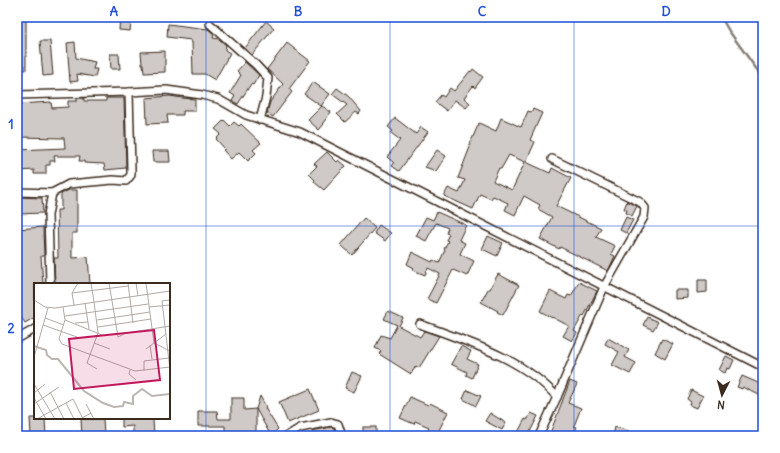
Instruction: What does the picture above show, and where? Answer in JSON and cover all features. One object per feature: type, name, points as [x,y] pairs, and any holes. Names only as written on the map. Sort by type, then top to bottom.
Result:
[{"type":"street","points":[[210,24],[256,65],[268,78],[266,97],[260,120]]},
{"type":"street","points":[[17,95],[166,90],[202,95],[218,99],[246,116],[300,132],[763,367]]},
{"type":"street","points":[[17,192],[52,193],[69,184],[113,180],[126,181],[131,175],[129,92]]},
{"type":"street","points":[[539,436],[604,287],[644,217],[645,208],[640,202],[552,159]]},
{"type":"street","points":[[50,283],[48,215],[52,193]]},
{"type":"street","points":[[420,324],[491,352],[533,375],[549,388],[557,397]]},
{"type":"street","points":[[17,339],[34,330]]},
{"type":"street","points":[[287,436],[300,428],[332,422],[338,424],[342,436]]},
{"type":"building","points":[[18,17],[26,17],[26,70],[17,70]]},
{"type":"building","points":[[120,17],[132,17],[130,31],[119,30]]},
{"type":"building","points":[[266,21],[274,28],[252,55],[245,48]]},
{"type":"building","points":[[168,24],[208,29],[214,34],[213,38],[219,39],[226,45],[225,50],[230,53],[215,80],[205,74],[193,74],[191,40],[167,37]]},
{"type":"building","points":[[40,41],[50,41],[53,75],[43,76]]},
{"type":"building","points":[[75,42],[76,58],[95,62],[93,69],[97,69],[95,77],[77,74],[78,81],[70,82],[67,43]]},
{"type":"building","points":[[287,43],[310,61],[289,89],[292,92],[273,117],[267,113],[270,102],[283,84],[267,69]]},
{"type":"building","points":[[165,51],[165,72],[144,73],[141,52]]},
{"type":"building","points":[[110,54],[119,54],[120,69],[111,69]]},
{"type":"building","points":[[245,62],[259,75],[253,85],[251,84],[238,104],[232,101],[235,96],[230,93],[241,75],[237,71]]},
{"type":"building","points":[[473,69],[483,77],[475,88],[473,86],[464,98],[470,103],[466,108],[455,100],[447,111],[435,102],[441,95],[444,97],[450,88],[454,91]]},
{"type":"building","points":[[313,82],[330,94],[321,106],[304,94]]},
{"type":"building","points":[[337,88],[348,96],[361,111],[359,114],[356,112],[345,122],[337,114],[347,105],[332,94]]},
{"type":"building","points":[[170,96],[195,99],[195,111],[183,111],[183,115],[167,115],[168,123],[147,124],[146,98]]},
{"type":"building","points":[[77,98],[84,98],[84,101],[106,101],[106,98],[124,98],[126,168],[105,170],[104,164],[84,163],[84,161],[79,161],[80,156],[54,156],[55,161],[50,161],[50,165],[46,165],[46,174],[34,174],[34,170],[19,171],[19,167],[17,167],[17,150],[65,148],[64,138],[17,137],[17,104],[51,102],[52,108],[68,107],[68,101],[77,101]]},
{"type":"building","points":[[322,106],[331,112],[319,130],[308,120]]},
{"type":"building","points":[[533,109],[542,113],[530,140],[535,142],[526,162],[550,173],[552,168],[571,178],[556,206],[601,228],[596,237],[615,246],[611,254],[615,256],[608,271],[560,247],[559,249],[540,239],[552,217],[538,209],[540,205],[524,196],[515,215],[505,210],[508,203],[493,196],[491,199],[480,194],[473,209],[444,196],[448,188],[459,193],[465,180],[458,178],[479,123],[496,131],[501,118],[521,127],[528,111],[531,112]],"holes":[[[509,155],[525,162],[512,190],[493,181],[499,168],[501,169]]]},
{"type":"building","points":[[395,118],[416,134],[421,127],[428,132],[399,171],[392,166],[394,163],[387,157],[400,140],[391,133],[393,131],[388,127]]},
{"type":"building","points":[[224,120],[230,126],[234,122],[239,126],[241,124],[261,143],[253,150],[256,153],[248,161],[239,152],[231,159],[216,139],[221,134],[215,129]]},
{"type":"building","points":[[437,150],[446,156],[436,171],[425,167]]},
{"type":"building","points":[[152,151],[169,151],[170,162],[153,162]]},
{"type":"building","points":[[327,152],[337,162],[339,160],[346,166],[324,190],[314,182],[315,180],[309,174],[317,166],[314,164]]},
{"type":"building","points":[[69,190],[77,190],[77,233],[72,233],[72,258],[88,257],[90,283],[55,283],[54,258],[58,258],[57,210],[61,210],[61,194]]},
{"type":"building","points":[[17,197],[42,198],[43,213],[17,214]]},
{"type":"building","points":[[627,201],[637,206],[632,216],[626,213],[627,210],[624,209]]},
{"type":"building","points":[[437,212],[466,225],[459,240],[465,243],[460,254],[474,261],[467,276],[453,270],[436,303],[427,299],[440,274],[428,268],[425,275],[413,270],[414,268],[407,264],[412,252],[432,262],[433,260],[439,263],[448,241],[446,240],[449,234],[446,233],[448,228],[436,223],[426,241],[416,236],[426,217],[433,220]]},
{"type":"building","points":[[626,217],[633,220],[626,233],[620,230]]},
{"type":"building","points":[[364,218],[375,228],[352,255],[341,245]]},
{"type":"building","points":[[379,225],[391,233],[385,241],[374,233]]},
{"type":"building","points":[[43,227],[44,256],[41,256],[43,283],[34,283],[34,318],[25,323],[17,311],[17,229]]},
{"type":"building","points":[[488,236],[503,243],[497,256],[482,249]]},
{"type":"building","points":[[498,274],[519,285],[503,315],[481,302]]},
{"type":"building","points":[[698,280],[707,280],[707,292],[698,293]]},
{"type":"building","points":[[579,282],[597,291],[574,331],[577,333],[572,341],[563,336],[569,326],[540,311],[550,291],[566,299],[568,295],[571,296]]},
{"type":"building","points":[[675,290],[688,290],[688,298],[675,299]]},
{"type":"building","points":[[388,311],[403,318],[399,326],[420,337],[424,331],[439,336],[419,368],[416,366],[411,374],[379,354],[381,351],[375,348],[381,335],[390,338],[397,325],[384,319]]},
{"type":"building","points":[[647,317],[658,322],[653,330],[643,325]]},
{"type":"building","points":[[608,338],[629,350],[625,357],[636,363],[630,374],[612,365],[619,352],[605,344]]},
{"type":"building","points":[[662,339],[673,344],[665,359],[655,353]]},
{"type":"building","points":[[461,346],[471,351],[467,359],[478,364],[472,378],[466,375],[467,372],[451,364]]},
{"type":"building","points":[[726,356],[734,360],[730,369],[727,368],[725,373],[719,370]]},
{"type":"building","points":[[352,372],[362,376],[354,392],[345,388]]},
{"type":"building","points":[[742,376],[763,385],[763,395],[759,395],[743,387],[742,389],[737,387]]},
{"type":"building","points":[[570,381],[577,384],[568,403],[581,408],[574,426],[577,427],[573,436],[549,436]]},
{"type":"building","points":[[310,389],[319,410],[288,423],[279,402]]},
{"type":"building","points":[[467,390],[481,396],[476,406],[463,399]]},
{"type":"building","points":[[691,390],[703,396],[697,408],[690,405],[691,402],[687,399]]},
{"type":"building","points":[[260,396],[266,407],[265,408],[278,429],[271,436],[256,409]]},
{"type":"building","points":[[410,397],[428,405],[430,403],[448,412],[437,434],[428,430],[429,427],[415,421],[414,424],[400,418]]},
{"type":"building","points":[[231,398],[244,398],[244,410],[256,409],[256,435],[225,436],[225,426],[198,426],[198,411],[217,411],[218,419],[231,419]]},
{"type":"building","points":[[490,413],[506,423],[502,430],[485,421]]},
{"type":"building","points":[[531,413],[538,416],[528,436],[516,436],[525,419],[527,420]]},
{"type":"building","points":[[30,418],[45,419],[46,436],[31,436]]},
{"type":"building","points":[[81,419],[103,419],[104,433],[94,433],[94,436],[82,436]]},
{"type":"building","points":[[122,419],[153,419],[154,436],[133,436],[133,426],[122,427]]},
{"type":"building","points":[[331,427],[334,428],[337,436],[312,436],[312,431]]},
{"type":"building","points":[[363,427],[376,427],[376,436],[363,436]]},
{"type":"building","points":[[615,427],[629,431],[627,436],[613,436]]},
{"type":"waterway","points":[[721,17],[729,31],[763,78]]}]
